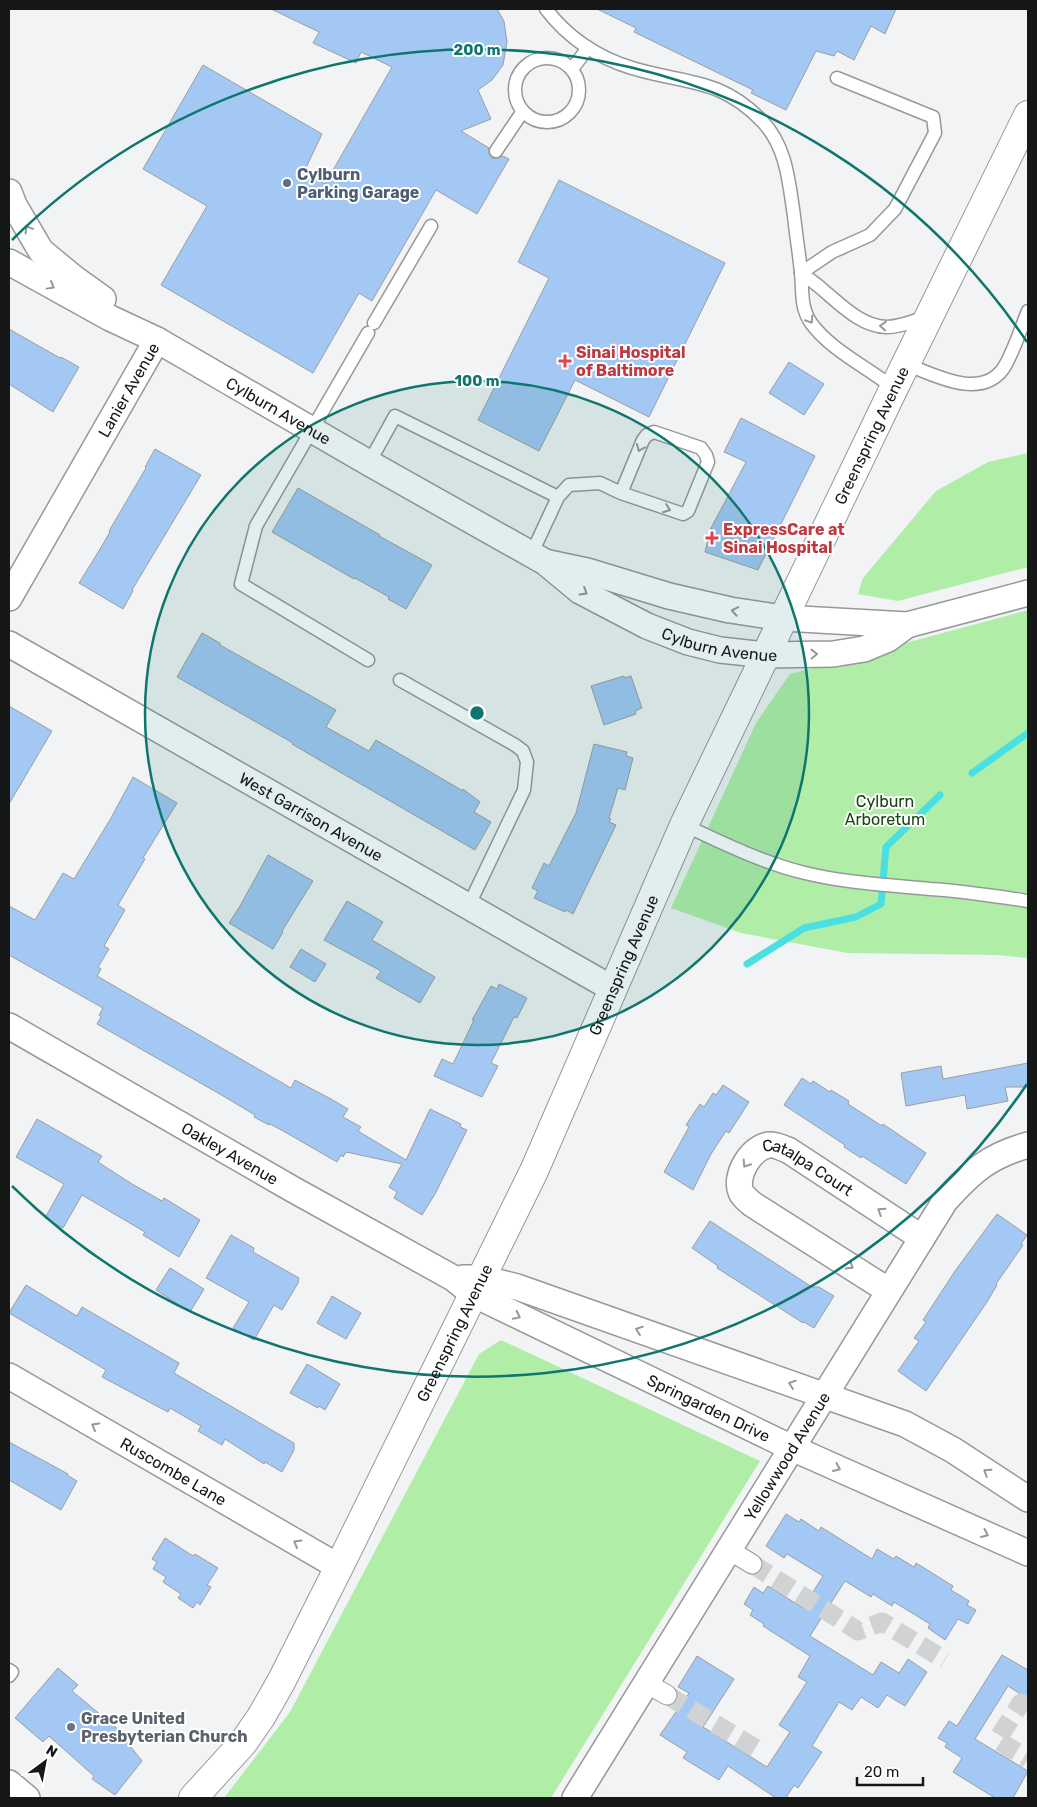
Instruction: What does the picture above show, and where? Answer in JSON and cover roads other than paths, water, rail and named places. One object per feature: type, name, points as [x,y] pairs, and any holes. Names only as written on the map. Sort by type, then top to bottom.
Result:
[{"type":"main road","name":"Greenspring Avenue","points":[[193,1798],[243,1743],[261,1717],[281,1682],[339,1567],[469,1284],[538,1162],[570,1092],[684,825],[892,392],[1028,115]]},
{"type":"street","name":"Lanier Avenue","points":[[9,598],[157,340],[120,310],[75,279],[41,251],[10,202]]},
{"type":"street","name":"Cylburn Avenue","points":[[9,260],[75,279]]},
{"type":"street","name":"Cylburn Avenue","points":[[9,260],[110,318],[157,340],[538,558],[580,591],[647,626],[688,642],[720,650],[766,655],[833,654],[864,649],[888,639],[907,625]]},
{"type":"street","name":"Cylburn Avenue","points":[[538,558],[669,596],[730,610],[783,618],[907,625],[1028,593]]},
{"type":"street","name":"West Garrison Avenue","points":[[9,644],[613,989]]},
{"type":"street","name":"Oakley Avenue","points":[[9,1026],[294,1190],[469,1284]]},
{"type":"street","name":"Catalpa Court","points":[[890,1291],[752,1204],[741,1194],[738,1183],[741,1172],[754,1152],[767,1145],[788,1150],[922,1238]]},
{"type":"street","name":"Yellowwood Avenue","points":[[575,1798],[656,1689],[729,1550],[945,1201],[965,1178],[987,1161],[1028,1145]]},
{"type":"street","points":[[469,1284],[517,1287],[905,1424],[932,1438],[1028,1499]]},
{"type":"street","name":"Springarden Drive","points":[[469,1284],[792,1448],[1028,1553]]},
{"type":"street","name":"Ruscombe Lane","points":[[9,1376],[339,1567]]},
{"type":"street","points":[[729,1550],[752,1564]]},
{"type":"street","points":[[9,1783],[27,1798]]},
{"type":"lane","points":[[546,9],[563,29],[588,48],[612,61],[632,68],[708,85],[748,107],[764,123],[786,163],[791,186],[803,308],[811,322],[828,341],[888,384],[892,392]]},
{"type":"lane","points":[[572,69],[588,48]]},
{"type":"lane","points":[[550,57],[561,60],[572,69],[579,82],[580,92],[577,103],[569,114],[558,121],[547,122],[534,119],[523,111],[517,102],[516,80],[530,62],[550,57]]},
{"type":"lane","points":[[801,273],[832,252],[870,235],[895,209],[935,133],[933,117],[837,78]]},
{"type":"lane","points":[[496,152],[523,111]]},
{"type":"lane","points":[[368,660],[241,584],[256,526],[431,226]]},
{"type":"lane","points":[[801,273],[844,309],[874,325],[887,327],[906,324],[930,316]]},
{"type":"lane","points":[[906,364],[948,380],[982,384],[994,379],[1003,368],[1028,311]]},
{"type":"lane","points":[[369,462],[395,416],[558,497]]},
{"type":"lane","points":[[538,558],[558,497],[570,485],[600,483],[622,493],[683,514],[688,510],[708,462],[706,454],[701,448],[654,432],[647,435],[643,440],[622,493]]},
{"type":"lane","points":[[400,680],[515,745],[523,751],[527,762],[524,790],[468,907]]},
{"type":"lane","points":[[684,825],[775,864],[804,873],[857,883],[930,888],[1028,901]]},
{"type":"lane","points":[[9,1670],[12,1672],[9,1676]]},
{"type":"waterway","points":[[972,773],[1028,733]]},
{"type":"waterway","points":[[747,964],[804,928],[856,917],[881,904],[886,847],[940,795]]},
{"type":"tunnel","points":[[752,1564],[858,1631],[882,1622],[945,1660]]},
{"type":"tunnel","points":[[667,1695],[760,1751]]},
{"type":"tunnel","points":[[1028,1707],[1021,1703],[997,1740],[1028,1759]]},
{"type":"place","name":"Cylburn Parking Garage","points":[[287,183]]},
{"type":"place","name":"Sinai Hospital of Baltimore","points":[[565,361]]},
{"type":"place","name":"ExpressCare at Sinai Hospital","points":[[712,538]]},
{"type":"place","name":"Grace United Presbyterian Church","points":[[71,1727]]},
{"type":"park label","name":"Cylburn Arboretum","points":[[885,810]]}]
